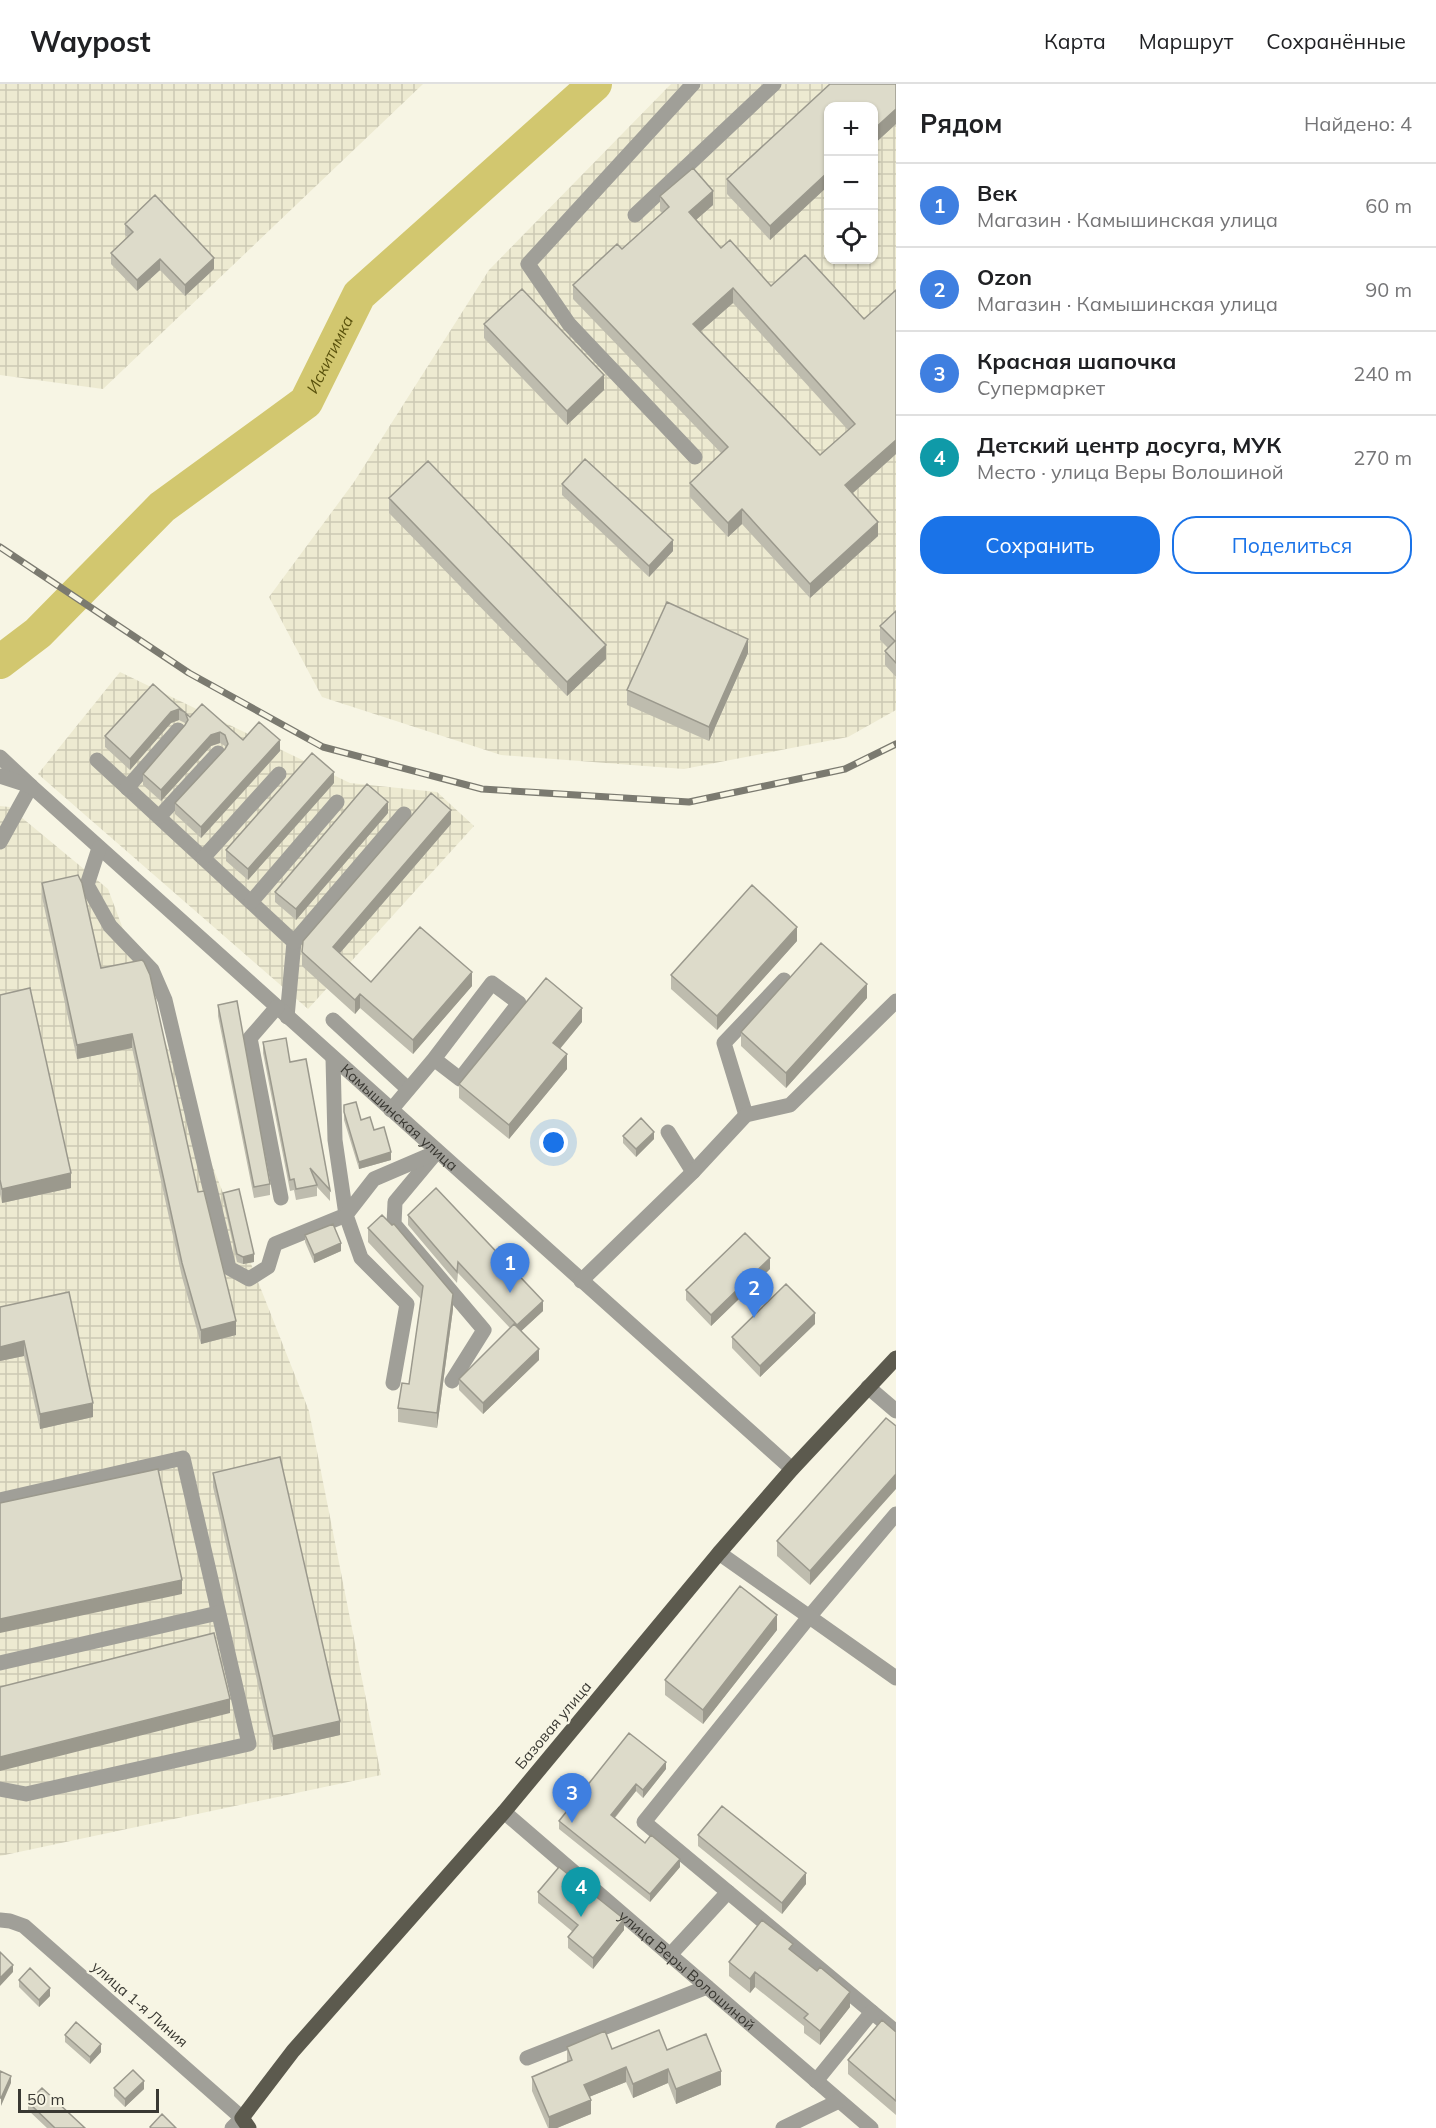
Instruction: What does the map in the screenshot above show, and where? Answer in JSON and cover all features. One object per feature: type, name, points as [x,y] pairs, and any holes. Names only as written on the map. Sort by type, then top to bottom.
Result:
[{"type":"main road","name":"Базовая улица","points":[[241,2125],[293,2051],[504,1812],[792,1468],[896,1358]]},
{"type":"street","points":[[693,84],[528,264],[569,324],[696,457]]},
{"type":"street","points":[[635,215],[774,84]]},
{"type":"street","points":[[127,788],[178,730]]},
{"type":"street","points":[[159,817],[218,753]]},
{"type":"street","points":[[0,757],[31,786],[0,842]]},
{"type":"street","points":[[97,760],[294,942]]},
{"type":"street","points":[[203,858],[279,774]]},
{"type":"street","name":"Камышинская улица","points":[[0,776],[31,786],[792,1468]]},
{"type":"street","points":[[251,902],[338,802]]},
{"type":"street","points":[[281,1198],[250,1038],[282,1012],[294,942],[404,814]]},
{"type":"street","points":[[99,848],[87,885],[110,926],[152,970],[165,1000],[229,1268],[249,1280],[268,1267],[275,1244],[346,1215],[374,1179],[437,1152]]},
{"type":"street","points":[[746,1115],[724,1043],[784,980]]},
{"type":"street","points":[[391,1110],[434,1059],[492,983],[519,1003],[460,1079],[434,1059]]},
{"type":"street","points":[[581,1281],[693,1172],[746,1115],[790,1105],[896,1001]]},
{"type":"street","points":[[333,1020],[408,1089]]},
{"type":"street","points":[[333,1058],[335,1140],[346,1215],[361,1258],[407,1304],[393,1383]]},
{"type":"street","points":[[668,1132],[693,1172]]},
{"type":"street","points":[[437,1152],[395,1202],[394,1224],[484,1330],[452,1381]]},
{"type":"street","points":[[868,1388],[896,1411]]},
{"type":"street","points":[[0,1500],[183,1458],[249,1744],[26,1794],[0,1789]]},
{"type":"street","points":[[896,1514],[809,1617],[644,1822],[896,2032]]},
{"type":"street","points":[[720,1553],[896,1678]]},
{"type":"street","points":[[0,1663],[218,1613]]},
{"type":"street","name":"улица Веры Волошиной","points":[[504,1812],[871,2128]]},
{"type":"street","points":[[670,1955],[728,1892]]},
{"type":"street","name":"улица 1-я Линия","points":[[0,1920],[24,1926],[241,2125]]},
{"type":"street","points":[[527,2058],[707,1987]]},
{"type":"street","points":[[816,2081],[872,2012]]},
{"type":"street","points":[[783,2128],[840,2101]]},
{"type":"shaded area","points":[[0,84],[423,84],[103,389],[0,375]]},
{"type":"shaded area","points":[[671,84],[896,84],[896,710],[848,737],[684,769],[501,755],[322,697],[269,597],[354,482],[489,270]]},
{"type":"shaded area","points":[[120,672],[350,783],[437,792],[474,826],[308,1009],[38,774]]},
{"type":"shaded area","points":[[0,806],[9,807],[108,889],[205,1147],[309,1411],[381,1775],[0,1856]]},
{"type":"building","points":[[830,84],[896,84],[896,109],[878,125],[878,102],[824,102],[824,176],[770,226],[727,179]]},
{"type":"building","points":[[693,168],[713,191],[689,212],[721,248],[730,240],[771,286],[805,255],[864,319],[896,290],[896,440],[845,485],[878,522],[810,584],[742,509],[728,523],[690,483],[728,447],[573,285],[617,244],[622,249],[669,207],[660,196]],"holes":[[[733,288],[855,424],[820,455],[693,324]]]},
{"type":"building","points":[[155,195],[214,258],[185,285],[160,259],[137,280],[111,253],[133,232],[125,224]]},
{"type":"building","points":[[522,289],[604,375],[567,411],[484,324]]},
{"type":"building","points":[[585,459],[673,540],[649,566],[562,484]]},
{"type":"building","points":[[428,461],[606,645],[567,682],[389,498]]},
{"type":"building","points":[[667,602],[748,639],[709,727],[627,690]]},
{"type":"building","points":[[896,611],[896,663],[885,651],[895,641],[880,626]]},
{"type":"building","points":[[153,684],[184,711],[179,709],[171,712],[130,759],[105,736]]},
{"type":"building","points":[[202,704],[243,740],[259,722],[280,740],[201,827],[175,803],[225,749],[228,744],[225,735],[220,732],[211,735],[161,790],[143,774],[185,725],[188,720],[185,713],[190,717]]},
{"type":"building","points":[[312,753],[334,772],[248,869],[226,850]]},
{"type":"building","points":[[367,784],[388,802],[296,909],[275,892]]},
{"type":"building","points":[[431,793],[451,810],[333,947],[371,982],[420,927],[472,972],[413,1040],[360,994],[355,1000],[302,952],[303,941]]},
{"type":"building","points":[[78,875],[82,883],[101,968],[142,960],[150,975],[198,1192],[204,1191],[236,1321],[201,1330],[182,1263],[132,1034],[77,1045],[42,883]]},
{"type":"building","points":[[752,885],[797,927],[717,1016],[671,975]]},
{"type":"building","points":[[821,943],[867,984],[786,1073],[741,1032]]},
{"type":"building","points":[[546,978],[582,1008],[553,1043],[567,1054],[509,1125],[459,1084]]},
{"type":"building","points":[[30,988],[71,1173],[2,1189],[0,1180],[0,995]]},
{"type":"building","points":[[237,1001],[270,1184],[254,1187],[218,1005]]},
{"type":"building","points":[[286,1038],[290,1062],[306,1059],[330,1190],[310,1168],[317,1185],[296,1189],[294,1179],[290,1180],[263,1042]]},
{"type":"building","points":[[356,1102],[361,1120],[370,1117],[374,1130],[384,1127],[391,1152],[359,1162],[344,1112],[344,1105]]},
{"type":"building","points":[[641,1118],[654,1132],[636,1149],[623,1136]]},
{"type":"building","points":[[436,1188],[543,1301],[517,1325],[458,1262],[457,1272],[408,1215]]},
{"type":"building","points":[[239,1189],[254,1254],[243,1257],[237,1254],[223,1193]]},
{"type":"building","points":[[382,1215],[392,1225],[394,1224],[453,1294],[437,1413],[398,1408],[402,1383],[409,1384],[423,1286],[368,1228]]},
{"type":"building","points":[[333,1224],[341,1243],[314,1255],[305,1235]]},
{"type":"building","points":[[745,1233],[770,1258],[711,1315],[686,1290]]},
{"type":"building","points":[[786,1284],[815,1313],[760,1366],[732,1337]]},
{"type":"building","points":[[69,1292],[93,1403],[40,1414],[24,1341],[0,1347],[0,1307]]},
{"type":"building","points":[[514,1324],[539,1349],[483,1403],[459,1379]]},
{"type":"building","points":[[886,1418],[896,1426],[896,1474],[810,1571],[777,1541]]},
{"type":"building","points":[[280,1457],[340,1721],[273,1736],[213,1473]]},
{"type":"building","points":[[158,1469],[182,1580],[0,1619],[0,1503]]},
{"type":"building","points":[[740,1586],[777,1615],[703,1710],[665,1680]]},
{"type":"building","points":[[214,1633],[230,1699],[0,1757],[0,1687]]},
{"type":"building","points":[[629,1733],[666,1762],[643,1790],[636,1784],[611,1815],[645,1843],[651,1835],[680,1859],[650,1894],[559,1821]]},
{"type":"building","points":[[722,1806],[806,1873],[782,1903],[698,1835]]},
{"type":"building","points":[[559,1867],[624,1919],[593,1958],[568,1937],[578,1925],[538,1892]]},
{"type":"building","points":[[762,1920],[793,1944],[789,1949],[817,1971],[820,1967],[850,1992],[820,2031],[804,2018],[808,2014],[755,1972],[750,1979],[729,1962]]},
{"type":"building","points":[[0,1952],[13,1965],[0,1978]]},
{"type":"building","points":[[30,1968],[50,1988],[39,2000],[19,1980]]},
{"type":"building","points":[[882,2020],[896,2032],[896,2101],[848,2060]]},
{"type":"building","points":[[76,2022],[101,2044],[90,2057],[65,2035]]},
{"type":"building","points":[[659,2030],[667,2050],[706,2034],[721,2071],[676,2089],[668,2069],[633,2084],[626,2067],[584,2085],[591,2100],[549,2117],[532,2077],[572,2060],[567,2047],[605,2031],[612,2049]]},
{"type":"building","points":[[133,2070],[144,2081],[125,2099],[114,2088]]},
{"type":"building","points":[[0,2071],[11,2076],[1,2098],[0,2098]]},
{"type":"building","points":[[42,2088],[85,2128],[55,2128],[28,2102]]},
{"type":"building","points":[[162,2114],[176,2128],[150,2127]]},
{"type":"waterway","name":"Искитимка","points":[[0,662],[38,633],[162,507],[306,402],[359,295],[595,84]]},
{"type":"railway","points":[[0,547],[189,673],[323,747],[482,789],[689,802],[845,769],[896,744]]},
{"type":"place","name":"Век","points":[[510,1293]]},
{"type":"place","name":"Ozon","points":[[754,1318]]},
{"type":"place","name":"Красная шапочка","points":[[572,1823]]},
{"type":"place","name":"Детский центр досуга, МУК","points":[[581,1917]]}]
